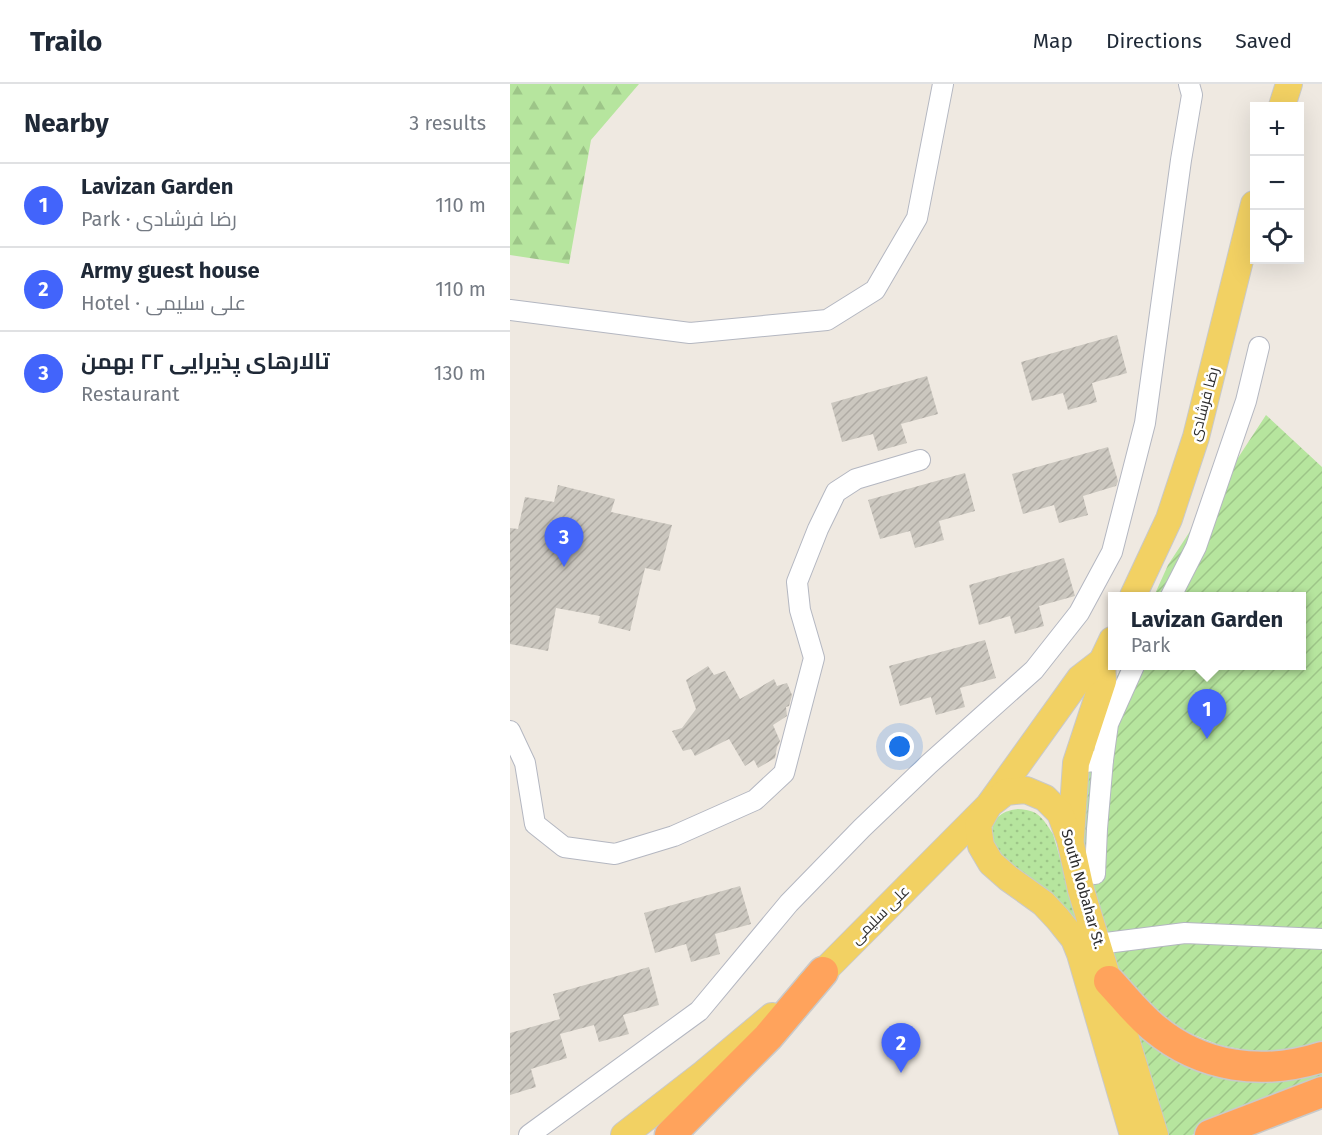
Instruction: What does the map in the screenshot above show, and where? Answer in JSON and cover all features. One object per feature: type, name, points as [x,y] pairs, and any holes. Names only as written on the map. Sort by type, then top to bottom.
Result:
[{"type":"highway","points":[[670,1135],[768,1037],[823,972]]},
{"type":"highway","points":[[1109,981],[1153,1027],[1175,1044],[1194,1054],[1217,1062],[1262,1068],[1322,1057]]},
{"type":"highway","points":[[1210,1135],[1322,1092]]},
{"type":"highway","points":[[1264,1135],[1322,1114]]},
{"type":"main road","points":[[1283,102],[1288,84]]},
{"type":"main road","name":"رضا فرشادی","points":[[1135,592],[1169,519],[1196,437],[1253,210]]},
{"type":"main road","points":[[1070,840],[1076,763],[1103,681],[1107,651]]},
{"type":"main road","name":"علی سلیمی","points":[[624,1135],[705,1073],[823,972],[989,805],[1080,678],[1107,651]]},
{"type":"main road","name":"South Nobahar St.","points":[[1133,1135],[1074,939],[1043,903],[1008,878],[991,862],[981,846],[978,825],[989,805],[1006,792],[1026,790],[1045,798],[1060,813],[1070,840],[1081,890],[1155,1135]]},
{"type":"street","points":[[510,310],[690,333],[826,320],[875,291],[916,218],[943,84]]},
{"type":"street","points":[[529,1135],[699,1011],[789,903],[895,796],[1034,670],[1079,613],[1112,552],[1144,423],[1192,94],[1189,84]]},
{"type":"street","points":[[1174,592],[1196,547],[1246,401],[1259,347]]},
{"type":"street","points":[[510,731],[525,763],[535,824],[564,847],[615,854],[674,836],[755,800],[784,773],[814,658],[800,610],[797,582],[818,529],[836,492],[856,479],[920,460]]},
{"type":"street","points":[[1095,874],[1097,829],[1108,724],[1132,670]]},
{"type":"street","points":[[1076,763],[1103,760]]},
{"type":"street","points":[[1098,944],[1185,933],[1322,939]]},
{"type":"green space","points":[[510,84],[639,84],[591,140],[569,264],[510,255]]},
{"type":"green space","points":[[1266,415],[1322,467],[1322,1042],[1278,1052],[1255,1052],[1219,1045],[1187,1032],[1162,1028],[1123,979],[1111,955],[1087,868],[1084,842],[1089,753],[1107,698],[1120,670],[1306,670],[1306,592],[1156,592],[1168,565]]},
{"type":"green space","points":[[1018,809],[1035,813],[1046,823],[1053,834],[1083,937],[998,857],[993,841],[993,826],[1001,815]]},
{"type":"green space","points":[[1134,1020],[1165,1046],[1322,1064],[1322,1082],[1280,1097],[1192,1135],[1168,1135]]},
{"type":"building","points":[[1117,335],[1127,373],[1092,383],[1097,402],[1068,410],[1063,393],[1032,401],[1021,362]]},
{"type":"building","points":[[927,376],[938,414],[901,424],[907,443],[878,451],[873,434],[842,442],[831,403]]},
{"type":"building","points":[[1108,447],[1118,481],[1116,486],[1083,496],[1088,515],[1059,523],[1054,505],[1023,514],[1012,474]]},
{"type":"building","points":[[965,473],[975,511],[939,521],[944,540],[915,548],[910,531],[880,539],[868,500]]},
{"type":"building","points":[[558,485],[615,499],[611,512],[672,525],[660,571],[645,568],[630,631],[598,623],[600,616],[556,608],[548,651],[510,644],[510,528],[518,529],[525,497],[554,502]]},
{"type":"building","points":[[1064,558],[1075,596],[1039,606],[1044,626],[1015,634],[1010,616],[979,625],[969,585]]},
{"type":"building","points":[[985,640],[996,678],[960,688],[965,707],[936,715],[931,697],[900,706],[889,666]]},
{"type":"building","points":[[708,666],[714,675],[725,671],[740,699],[774,679],[777,686],[787,683],[792,695],[789,706],[786,707],[787,716],[773,725],[780,741],[775,758],[758,768],[754,760],[745,766],[729,739],[695,756],[691,749],[683,751],[672,731],[682,728],[696,709],[686,680]]},
{"type":"building","points":[[740,886],[751,924],[715,934],[720,954],[691,962],[686,944],[655,953],[644,913]]},
{"type":"building","points":[[649,967],[659,1005],[623,1015],[629,1034],[599,1042],[594,1025],[560,1034],[567,1058],[531,1069],[536,1087],[510,1095],[510,1033],[560,1019],[553,994]]},
{"type":"place","name":"تالارهای پذیرایی ۲۲ بهمن","points":[[564,567]]},
{"type":"place","name":"Lavizan Garden","points":[[1207,739]]},
{"type":"place","name":"Army guest house","points":[[901,1073]]}]
